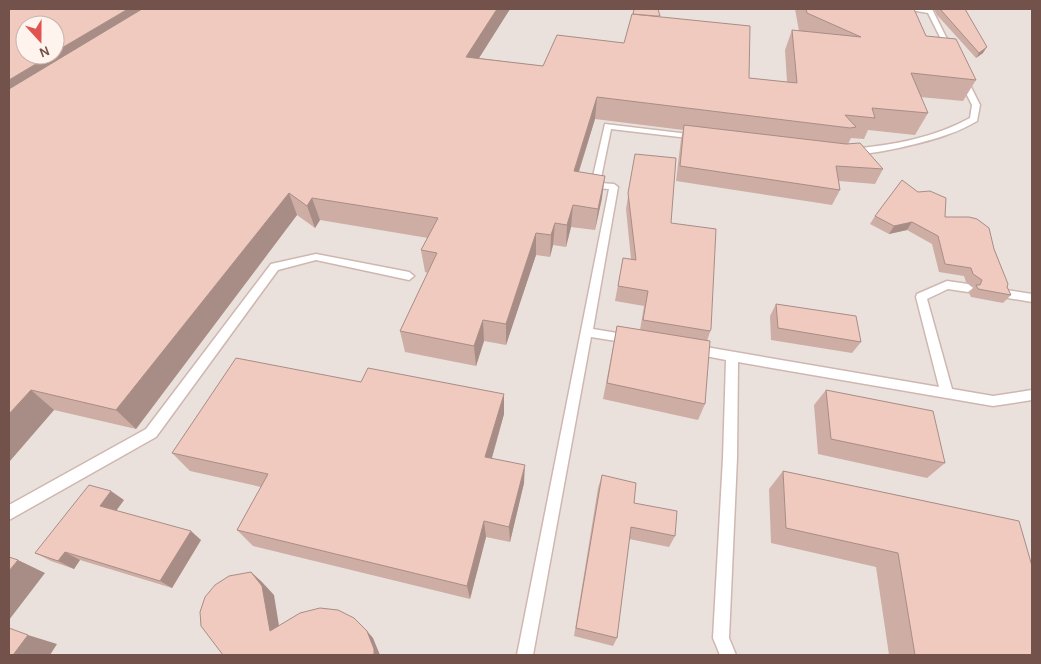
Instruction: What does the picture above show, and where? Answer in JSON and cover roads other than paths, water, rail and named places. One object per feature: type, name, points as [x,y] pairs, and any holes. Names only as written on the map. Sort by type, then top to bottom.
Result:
[{"type":"lane","points":[[838,154],[885,149],[938,136],[956,131],[974,120],[976,105],[930,10],[908,9]]},
{"type":"lane","points":[[525,655],[614,187],[595,185],[608,126],[704,138]]},
{"type":"lane","points":[[9,513],[151,432],[275,267],[316,257],[410,276]]},
{"type":"lane","points":[[947,394],[922,297],[946,285],[968,288]]},
{"type":"lane","points":[[1006,294],[1032,298]]},
{"type":"lane","points":[[586,332],[644,342]]},
{"type":"lane","points":[[683,348],[993,401],[1032,395]]},
{"type":"lane","points":[[728,655],[720,638],[730,458],[732,356]]}]
